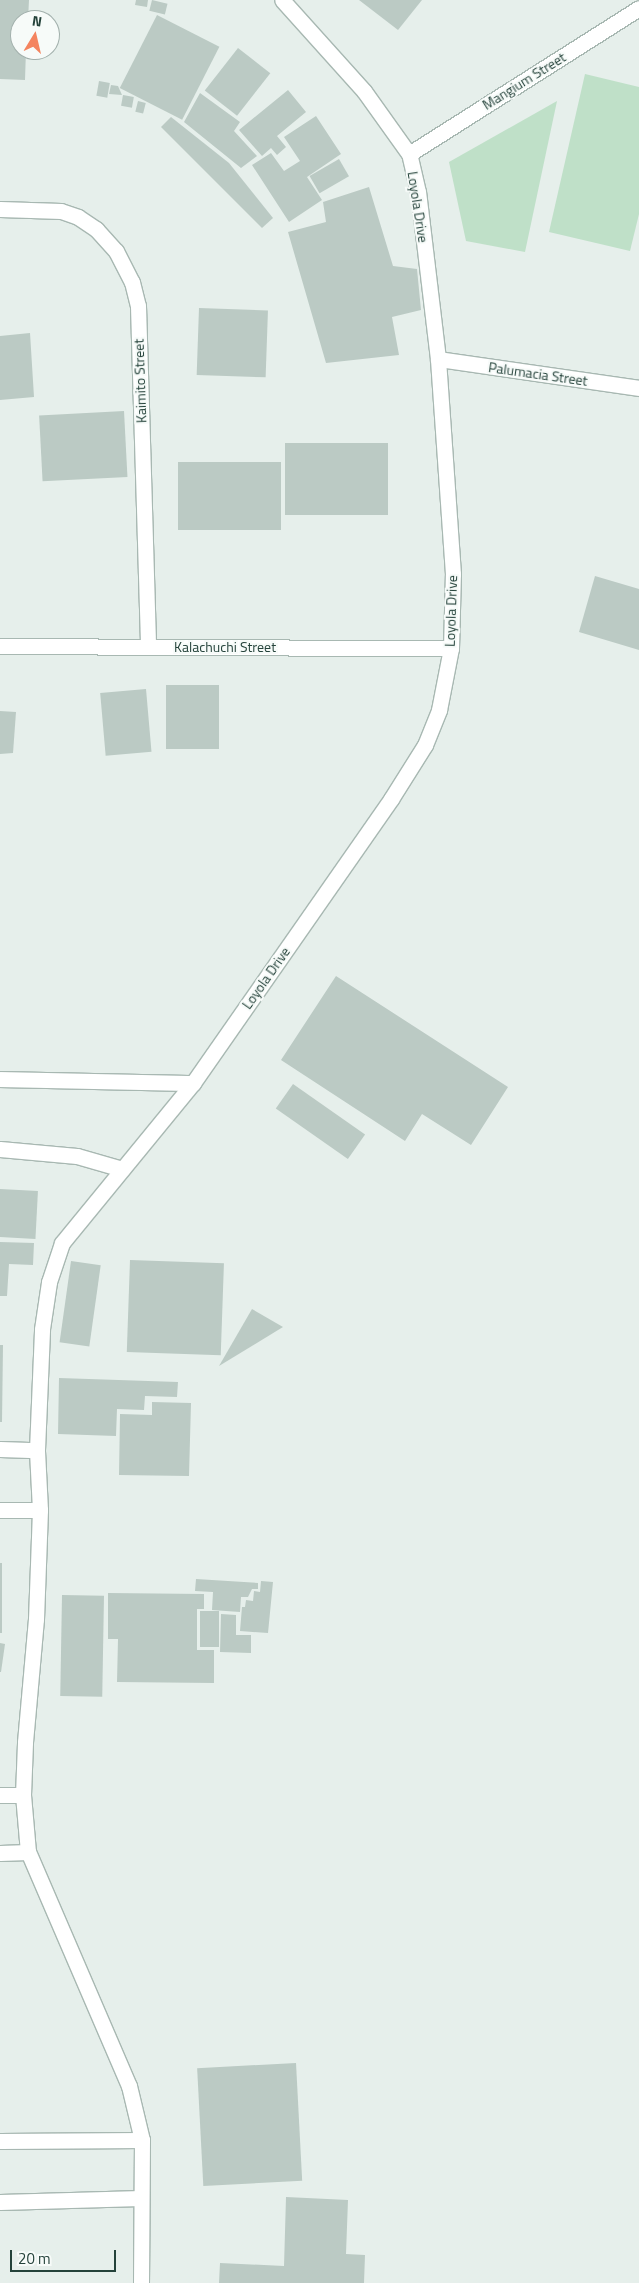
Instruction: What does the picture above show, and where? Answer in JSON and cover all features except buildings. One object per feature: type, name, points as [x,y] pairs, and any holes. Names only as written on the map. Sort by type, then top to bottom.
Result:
[{"type":"street","name":"Loyola Drive","points":[[141,2283],[142,2140],[129,2086],[28,1852],[23,1795],[25,1742],[36,1619],[40,1510],[37,1450],[42,1329],[49,1282],[62,1243],[193,1083],[391,798],[425,745],[439,710],[451,648],[453,574],[438,359],[418,192],[409,154],[364,91],[282,0]]},
{"type":"street","name":"Mangium Street","points":[[409,154],[639,8]]},
{"type":"street","name":"Kaimito Street","points":[[0,209],[62,211],[78,217],[96,229],[116,251],[132,282],[138,306],[148,646]]},
{"type":"street","name":"Palumacia Street","points":[[438,359],[639,388]]},
{"type":"street","name":"Kalachuchi Street","points":[[0,646],[451,648]]},
{"type":"street","points":[[0,1079],[193,1083]]},
{"type":"street","points":[[0,1149],[77,1156],[122,1169]]},
{"type":"street","points":[[0,1449],[37,1450]]},
{"type":"street","points":[[0,1510],[40,1510]]},
{"type":"street","points":[[0,1795],[23,1795]]},
{"type":"street","points":[[0,1853],[28,1852]]},
{"type":"street","points":[[0,2141],[142,2140]]},
{"type":"street","points":[[0,2202],[141,2198]]},
{"type":"green space","points":[[585,74],[639,87],[639,214],[630,251],[549,232]]},
{"type":"green space","points":[[557,101],[525,252],[466,241],[449,162]]}]
